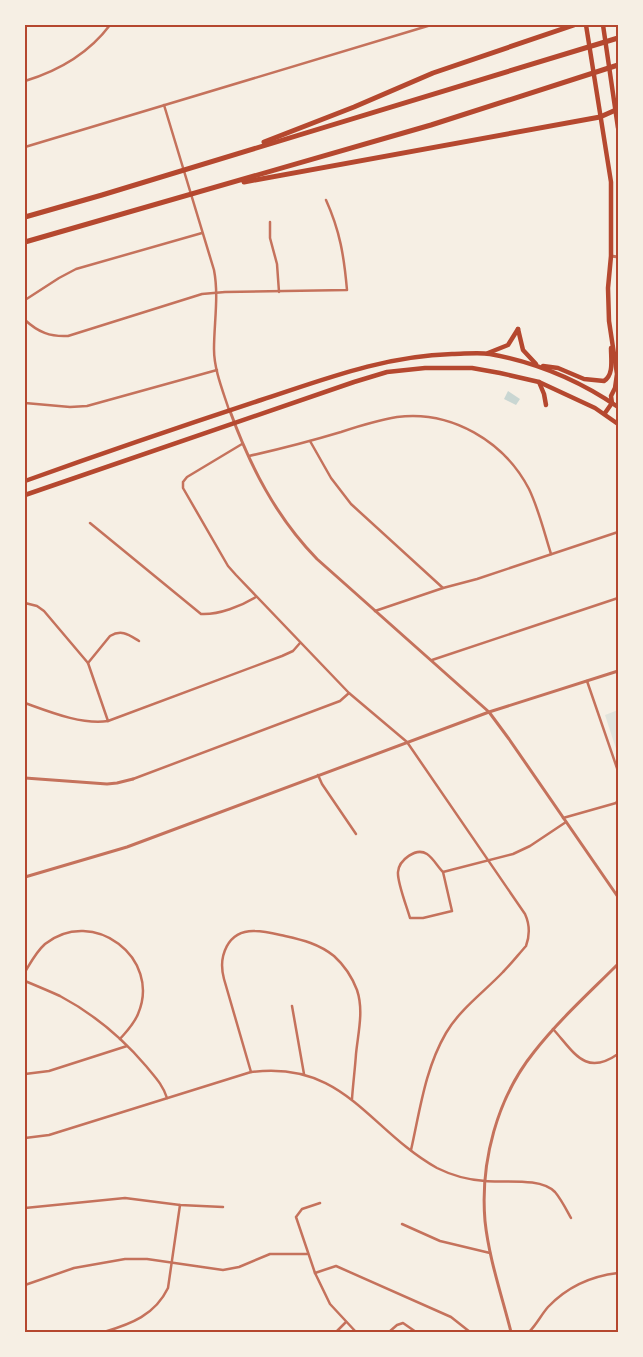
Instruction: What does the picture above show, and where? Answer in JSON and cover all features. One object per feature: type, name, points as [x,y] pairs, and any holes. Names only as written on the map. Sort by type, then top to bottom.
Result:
[{"type":"highway","points":[[233,155],[433,74],[574,25]]},
{"type":"highway","points":[[25,217],[618,38]]},
{"type":"highway","points":[[25,242],[431,125],[618,65]]},
{"type":"highway","points":[[219,186],[405,154],[600,117],[617,109]]},
{"type":"main road","points":[[25,479],[39,476],[354,369],[398,359],[431,355],[487,354],[558,368],[584,379],[604,381],[610,376],[611,372],[608,288],[611,256],[611,182],[586,25]]},
{"type":"main road","points":[[603,25],[617,109],[618,128]]},
{"type":"main road","points":[[487,354],[508,344],[518,329],[523,350],[537,365],[618,407]]},
{"type":"main road","points":[[611,339],[617,374],[615,388],[611,396],[612,403]]},
{"type":"main road","points":[[25,495],[388,372],[425,368],[472,368],[500,373],[539,382],[605,414],[618,424]]},
{"type":"main road","points":[[539,382],[546,406]]},
{"type":"main road","points":[[605,414],[612,403],[618,400]]},
{"type":"street","points":[[25,81],[64,65],[84,51],[110,25]]},
{"type":"street","points":[[25,147],[431,25]]},
{"type":"street","points":[[164,105],[214,270],[216,293],[214,351],[217,370],[229,410],[247,457],[278,512],[300,541],[317,559],[489,712],[618,897]]},
{"type":"street","points":[[25,320],[40,332],[58,337],[68,336],[202,294],[347,290],[344,253],[333,215],[326,200]]},
{"type":"street","points":[[270,222],[270,238],[278,264],[279,292]]},
{"type":"street","points":[[25,300],[76,269],[202,233]]},
{"type":"street","points":[[611,256],[618,257]]},
{"type":"street","points":[[25,403],[70,407],[87,406],[217,370]]},
{"type":"street","points":[[247,457],[380,420],[406,416],[433,418],[467,429],[492,444],[506,457],[518,472],[535,503],[551,554]]},
{"type":"street","points":[[310,441],[331,478],[351,504],[442,588]]},
{"type":"street","points":[[242,444],[187,477],[183,482],[183,488],[228,566],[349,693],[407,742],[525,914],[529,926],[526,946],[460,1015],[447,1032],[431,1066],[411,1150]]},
{"type":"street","points":[[90,523],[201,614],[212,614],[248,602],[256,597]]},
{"type":"street","points":[[375,611],[618,532]]},
{"type":"street","points":[[432,660],[618,598]]},
{"type":"street","points":[[25,603],[37,606],[44,611],[88,663],[108,721]]},
{"type":"street","points":[[88,663],[110,636],[115,633],[125,633],[139,641]]},
{"type":"street","points":[[25,703],[80,721],[108,721],[282,656],[293,651],[300,643]]},
{"type":"street","points":[[25,877],[127,847],[489,712],[618,671]]},
{"type":"street","points":[[587,681],[618,771]]},
{"type":"street","points":[[25,778],[107,784],[133,779],[340,701],[349,693]]},
{"type":"street","points":[[318,775],[322,784],[356,834]]},
{"type":"street","points":[[443,872],[519,852],[565,820],[616,803],[618,800]]},
{"type":"street","points":[[417,852],[426,854],[443,872],[452,911],[423,918],[410,918],[397,874],[399,864],[417,852]]},
{"type":"street","points":[[251,1072],[221,966],[224,950],[230,941],[242,933],[256,931],[306,941],[319,946],[336,958],[352,978],[361,1014],[352,1100]]},
{"type":"street","points":[[25,972],[40,949],[56,937],[68,933],[94,932],[107,936],[120,944],[137,966],[142,982],[140,1009],[135,1021],[120,1039]]},
{"type":"street","points":[[511,1332],[490,1253],[485,1221],[485,1181],[494,1131],[510,1090],[532,1054],[553,1029],[618,964]]},
{"type":"street","points":[[25,981],[72,1004],[90,1015],[120,1039],[163,1087],[167,1098]]},
{"type":"street","points":[[292,1006],[304,1074]]},
{"type":"street","points":[[553,1029],[579,1058],[588,1063],[604,1063],[618,1054]]},
{"type":"street","points":[[25,1074],[49,1071],[127,1046]]},
{"type":"street","points":[[25,1138],[49,1135],[251,1072],[290,1071],[304,1074],[331,1086],[352,1100],[411,1150],[438,1168],[472,1180],[536,1183],[547,1186],[554,1191],[571,1218]]},
{"type":"street","points":[[25,1208],[126,1198],[180,1205],[223,1207]]},
{"type":"street","points":[[320,1203],[302,1209],[296,1217],[307,1254],[330,1304],[356,1332]]},
{"type":"street","points":[[104,1332],[136,1321],[153,1309],[162,1299],[168,1288],[180,1205]]},
{"type":"street","points":[[402,1224],[440,1242],[490,1253]]},
{"type":"street","points":[[25,1285],[74,1268],[117,1260],[141,1259],[223,1270],[239,1267],[270,1254],[307,1254]]},
{"type":"street","points":[[315,1273],[336,1266],[451,1317],[470,1332]]},
{"type":"street","points":[[529,1332],[537,1324],[548,1307],[568,1290],[605,1274],[618,1273]]},
{"type":"street","points":[[336,1332],[346,1322]]},
{"type":"street","points":[[389,1332],[397,1325],[403,1323],[416,1332]]},
{"type":"shaded area","points":[[508,391],[520,399],[516,405],[504,399]]},
{"type":"shaded area","points":[[618,710],[618,755],[605,715]]}]
